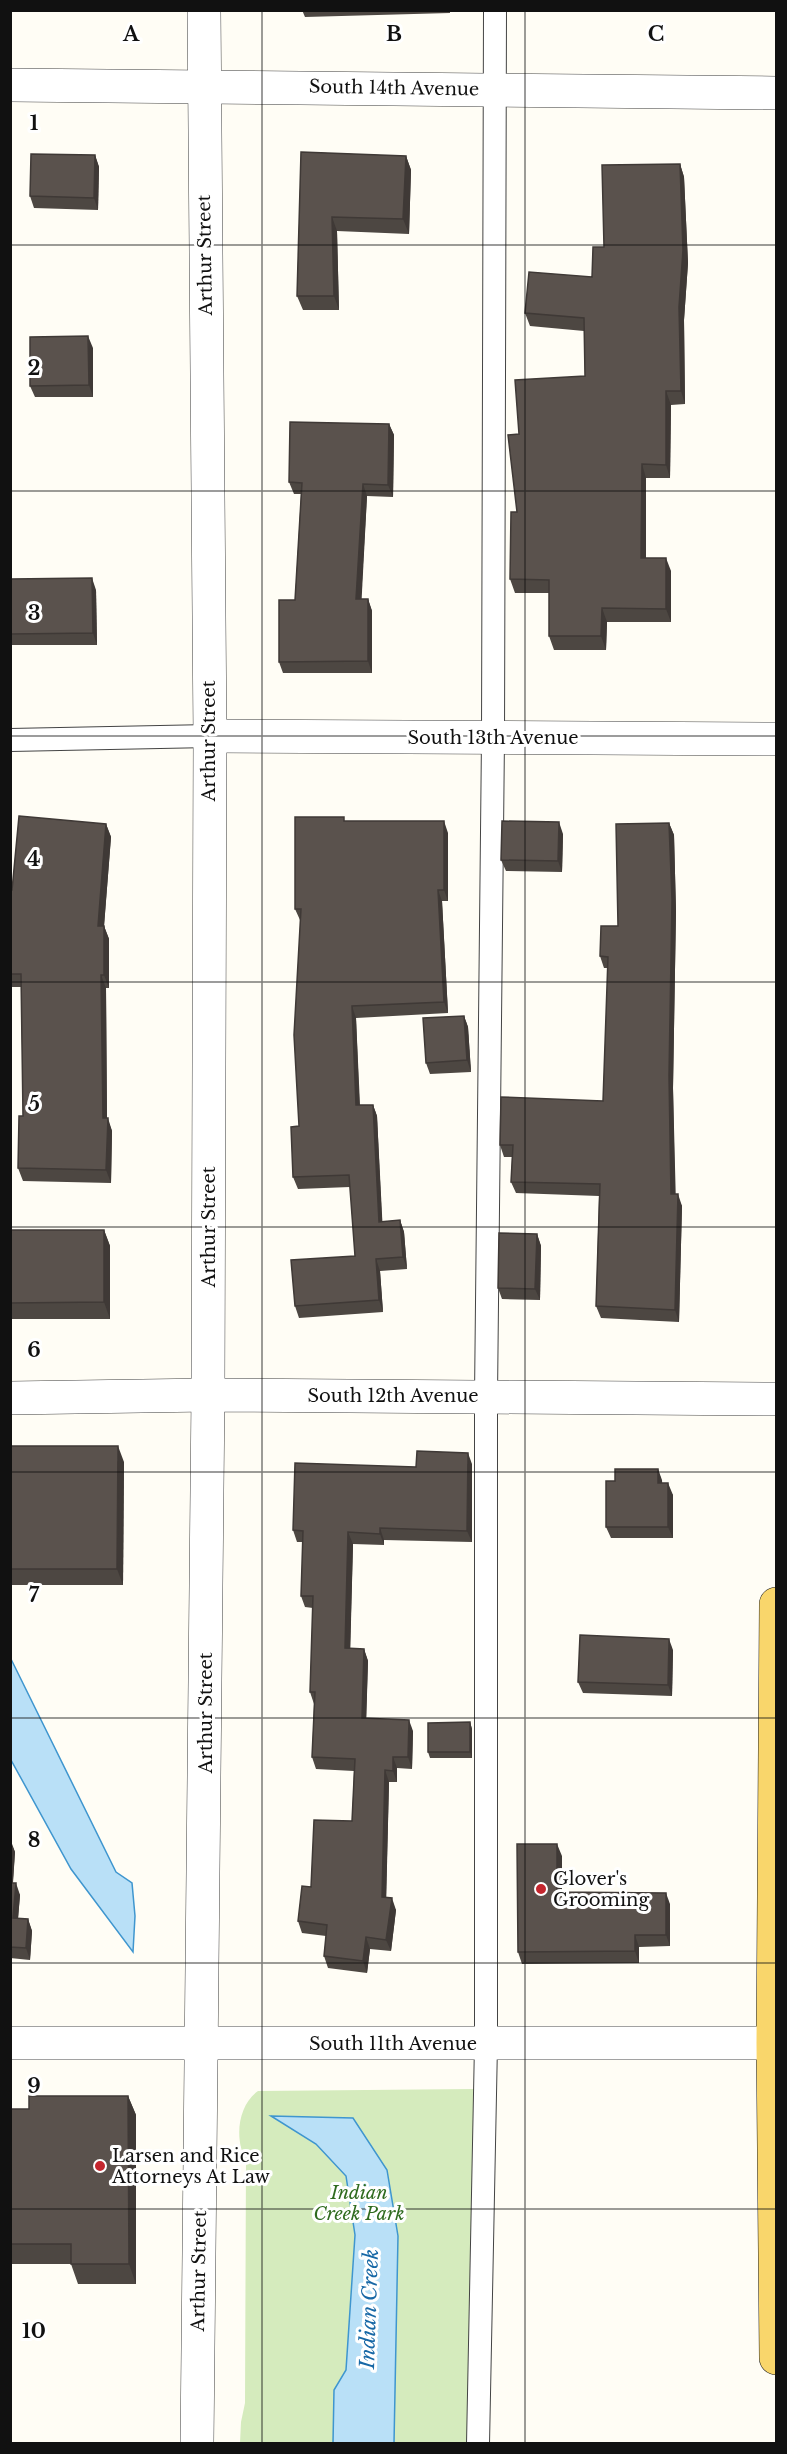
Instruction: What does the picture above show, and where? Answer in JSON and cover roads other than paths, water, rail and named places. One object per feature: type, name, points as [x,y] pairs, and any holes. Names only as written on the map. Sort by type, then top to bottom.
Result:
[{"type":"main road","points":[[777,1604],[775,2043],[777,2358]]},
{"type":"street","name":"Arthur Street","points":[[196,2444],[203,2045],[208,1395],[210,736],[204,10]]},
{"type":"street","name":"South 14th Avenue","points":[[10,85],[203,85],[777,93]]},
{"type":"street","name":"South 13th Avenue","points":[[210,736],[777,739]]},
{"type":"street","name":"South 12th Avenue","points":[[10,1398],[208,1395],[777,1399]]},
{"type":"street","name":"South 11th Avenue","points":[[10,2043],[203,2045],[775,2043]]},
{"type":"lane","points":[[478,2444],[486,2044],[486,1397],[493,738],[495,10]]},
{"type":"lane","points":[[10,740],[210,736]]},
{"type":"water","points":[[10,1657],[116,1872],[132,1883],[135,1916],[133,1952],[71,1869],[11,1760]]},
{"type":"water","name":"Indian Creek","points":[[271,2116],[353,2118],[387,2170],[398,2236],[394,2443],[333,2443],[334,2390],[346,2370],[355,2235],[346,2176],[316,2144]]},
{"type":"place","name":"Glover's Grooming","points":[[541,1889]]},
{"type":"place","name":"Larsen and Rice Attorneys At Law","points":[[100,2166]]},
{"type":"park label","name":"Indian Creek Park","points":[[359,2203]]}]
